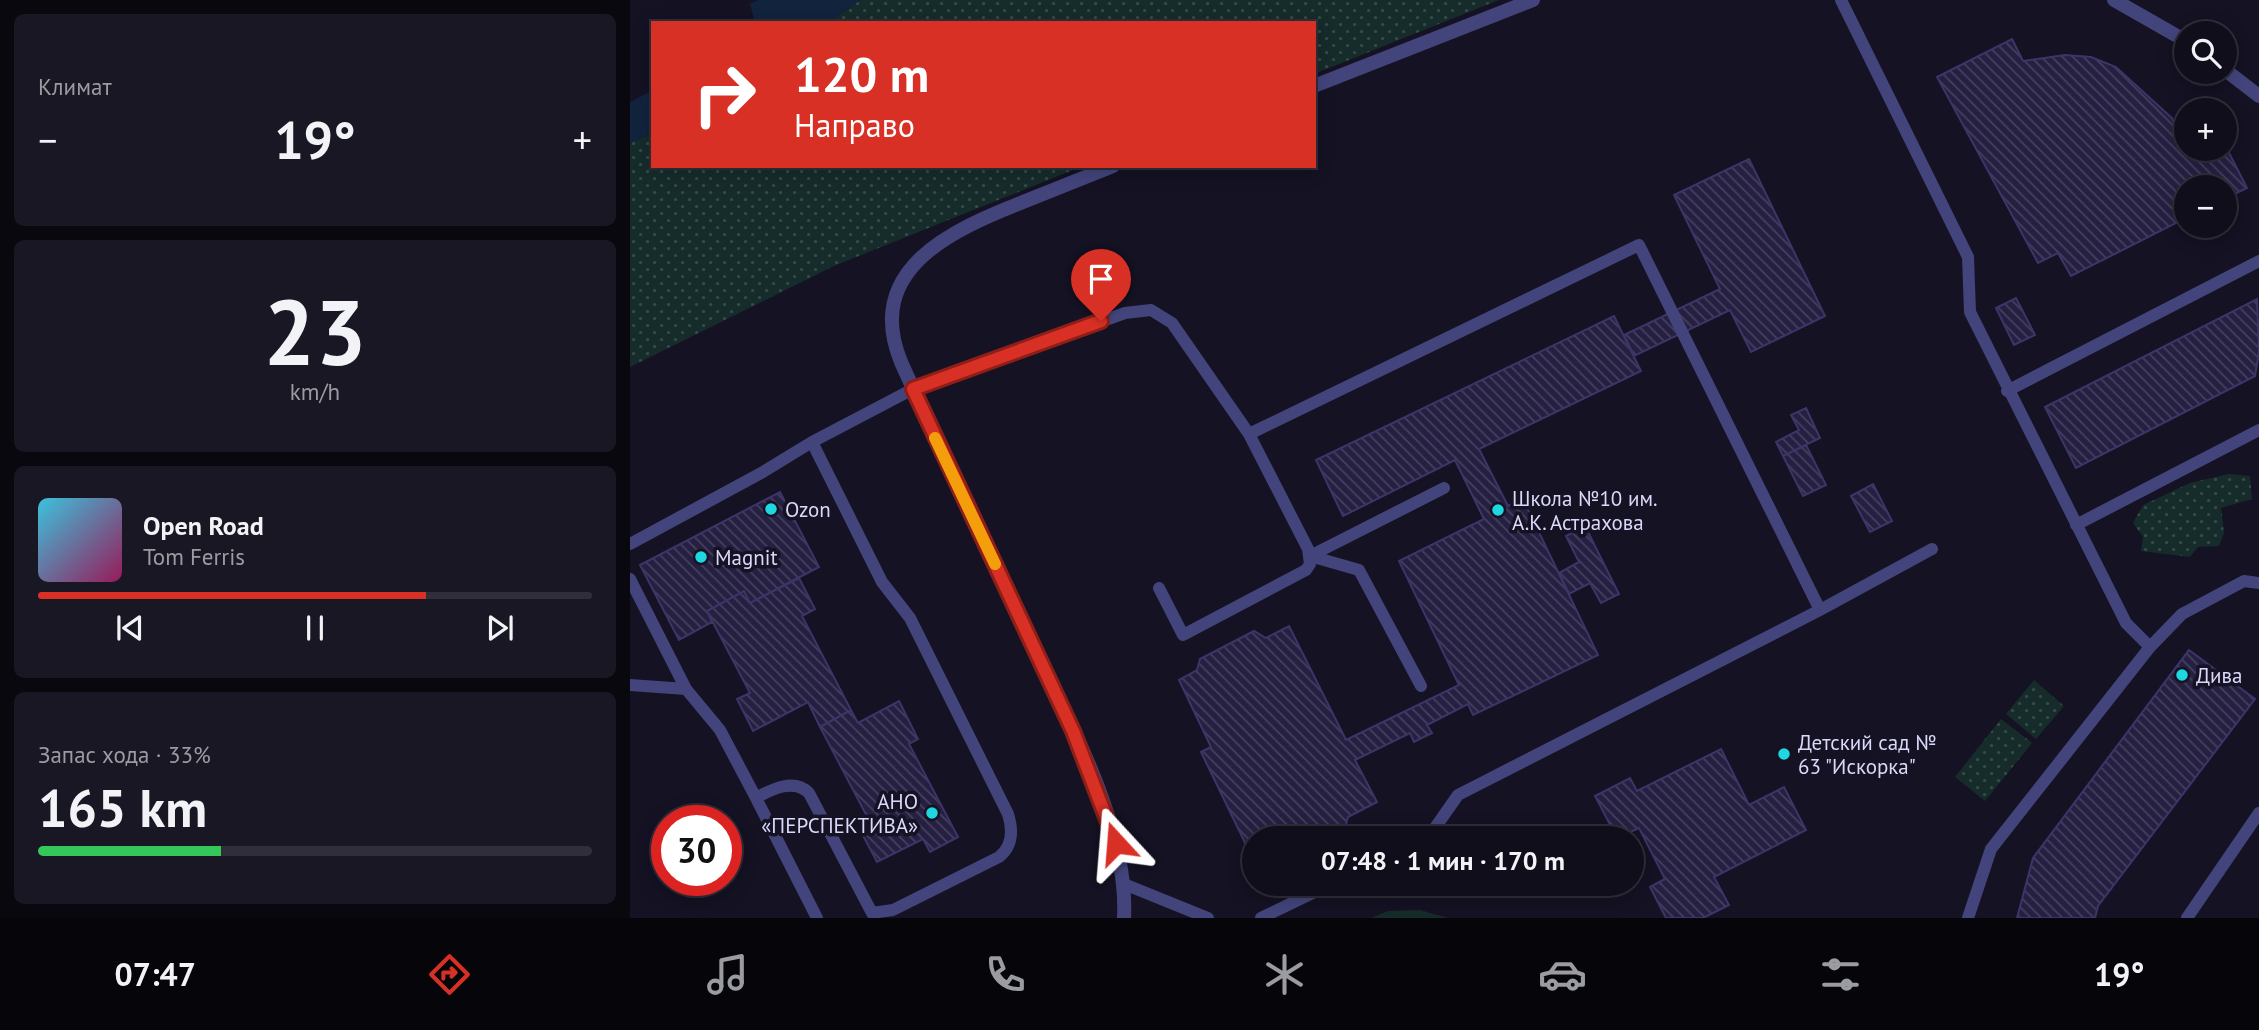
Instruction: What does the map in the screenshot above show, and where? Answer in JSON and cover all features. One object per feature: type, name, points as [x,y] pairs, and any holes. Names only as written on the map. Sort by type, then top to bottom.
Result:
[{"type":"street","points":[[1316,85],[1533,0]]},
{"type":"street","points":[[2114,0],[2174,34]]},
{"type":"street","points":[[2237,79],[2259,96]]},
{"type":"street","points":[[1108,168],[976,220],[939,240],[924,253],[899,289],[891,329],[893,344],[1073,731],[1108,818],[1124,884],[1124,918]]},
{"type":"lane","points":[[1841,0],[1968,257],[1970,312],[2007,391],[2126,623],[2150,647]]},
{"type":"lane","points":[[1249,433],[1639,245],[1820,610]]},
{"type":"lane","points":[[2007,391],[2259,261]]},
{"type":"lane","points":[[630,544],[913,389],[1125,313],[1151,310],[1162,315],[1181,333],[1249,433],[1310,556],[1310,564],[1300,576],[1183,635],[1159,588]]},
{"type":"lane","points":[[2076,525],[2259,430]]},
{"type":"lane","points":[[756,798],[786,785],[804,788],[809,793],[868,916],[893,910],[999,857],[1009,844],[1011,825],[910,618],[882,582],[812,442]]},
{"type":"lane","points":[[1310,556],[1444,488]]},
{"type":"lane","points":[[1436,826],[1458,795],[1820,610],[1931,549]]},
{"type":"lane","points":[[1310,556],[1359,570],[1421,686]]},
{"type":"lane","points":[[630,579],[686,689],[720,730],[817,918]]},
{"type":"lane","points":[[1968,918],[1990,849],[2150,647],[2182,614],[2244,581],[2259,583]]},
{"type":"lane","points":[[630,685],[686,689]]},
{"type":"lane","points":[[2188,918],[2259,813]]},
{"type":"lane","points":[[1124,884],[1208,918]]},
{"type":"lane","points":[[1261,918],[1306,896]]},
{"type":"green space","points":[[860,0],[1499,0],[1316,73],[1316,21],[831,21]]},
{"type":"green space","points":[[651,134],[651,168],[1078,168],[834,266],[630,367],[630,143]]},
{"type":"green space","points":[[2228,474],[2250,476],[2252,499],[2221,508],[2224,533],[2219,546],[2198,547],[2190,557],[2141,551],[2143,537],[2133,523],[2143,505],[2190,483]]},
{"type":"green space","points":[[2034,680],[2064,706],[2036,739],[2006,714]]},
{"type":"green space","points":[[2001,719],[2032,743],[1985,801],[1955,777]]},
{"type":"green space","points":[[1420,910],[1448,918],[1371,918],[1388,911]]},
{"type":"water","points":[[758,0],[860,0],[831,21],[754,21],[750,4]]},
{"type":"water","points":[[651,91],[651,134],[630,143],[630,102]]},
{"type":"building","points":[[2012,39],[2023,61],[2065,55],[2091,57],[2116,67],[2172,118],[2174,161],[2233,161],[2247,188],[2237,193],[2237,175],[2174,175],[2174,224],[2071,276],[2058,253],[2038,263],[1937,77]]},
{"type":"building","points":[[1749,159],[1825,316],[1751,352],[1730,310],[1634,356],[1624,335],[1720,289],[1674,195]]},
{"type":"building","points":[[2016,298],[2035,335],[2014,345],[1996,308]]},
{"type":"building","points":[[2257,299],[2259,352],[2255,376],[2076,468],[2045,407]]},
{"type":"building","points":[[1614,316],[1641,371],[1479,449],[1508,506],[1523,499],[1598,655],[1473,715],[1468,704],[1427,725],[1432,733],[1414,742],[1410,733],[1355,760],[1377,802],[1348,817],[1346,826],[1242,826],[1242,837],[1201,752],[1211,747],[1179,680],[1197,670],[1200,659],[1254,631],[1266,638],[1289,626],[1346,740],[1459,685],[1399,561],[1484,519],[1455,460],[1343,516],[1316,460]]},
{"type":"building","points":[[1806,408],[1820,438],[1783,456],[1776,442],[1799,430],[1791,415]]},
{"type":"building","points":[[1806,445],[1826,485],[1803,496],[1783,456]]},
{"type":"building","points":[[1873,484],[1892,521],[1870,532],[1851,496]]},
{"type":"building","points":[[780,492],[819,567],[750,603],[744,591],[707,611],[712,622],[679,640],[640,565]]},
{"type":"building","points":[[1585,526],[1619,594],[1601,603],[1590,583],[1569,594],[1559,573],[1579,562],[1566,536]]},
{"type":"building","points":[[799,578],[815,609],[802,616],[851,710],[820,727],[808,702],[753,731],[737,699],[750,693],[707,611],[744,591],[750,603]]},
{"type":"building","points":[[2189,650],[2255,699],[2098,906],[2095,918],[2017,918],[2033,858]]},
{"type":"building","points":[[899,701],[918,739],[909,744],[958,837],[930,852],[923,839],[877,862],[860,830],[871,824],[820,727],[851,710],[858,723]]},
{"type":"building","points":[[1721,749],[1749,805],[1784,787],[1806,830],[1714,877],[1729,905],[1703,918],[1666,918],[1650,887],[1665,879],[1644,838],[1644,826],[1611,826],[1595,796],[1630,778],[1637,791]]},
{"type":"slow traffic","points":[[935,438],[995,564]]},
{"type":"place","name":"Ozon","points":[[771,509]]},
{"type":"place","name":"Школа №10 им. А.К. Астрахова","points":[[1498,510]]},
{"type":"place","name":"Magnit","points":[[701,557]]},
{"type":"place","name":"Дива","points":[[2182,675]]},
{"type":"place","name":"Детский сад № 63 \"Искорка\"","points":[[1784,754]]},
{"type":"place","name":"АНО «ПЕРСПЕКТИВА»","points":[[932,813]]},
{"type":"route","points":[[1101,321],[913,389],[1073,731],[1116,843]]}]
